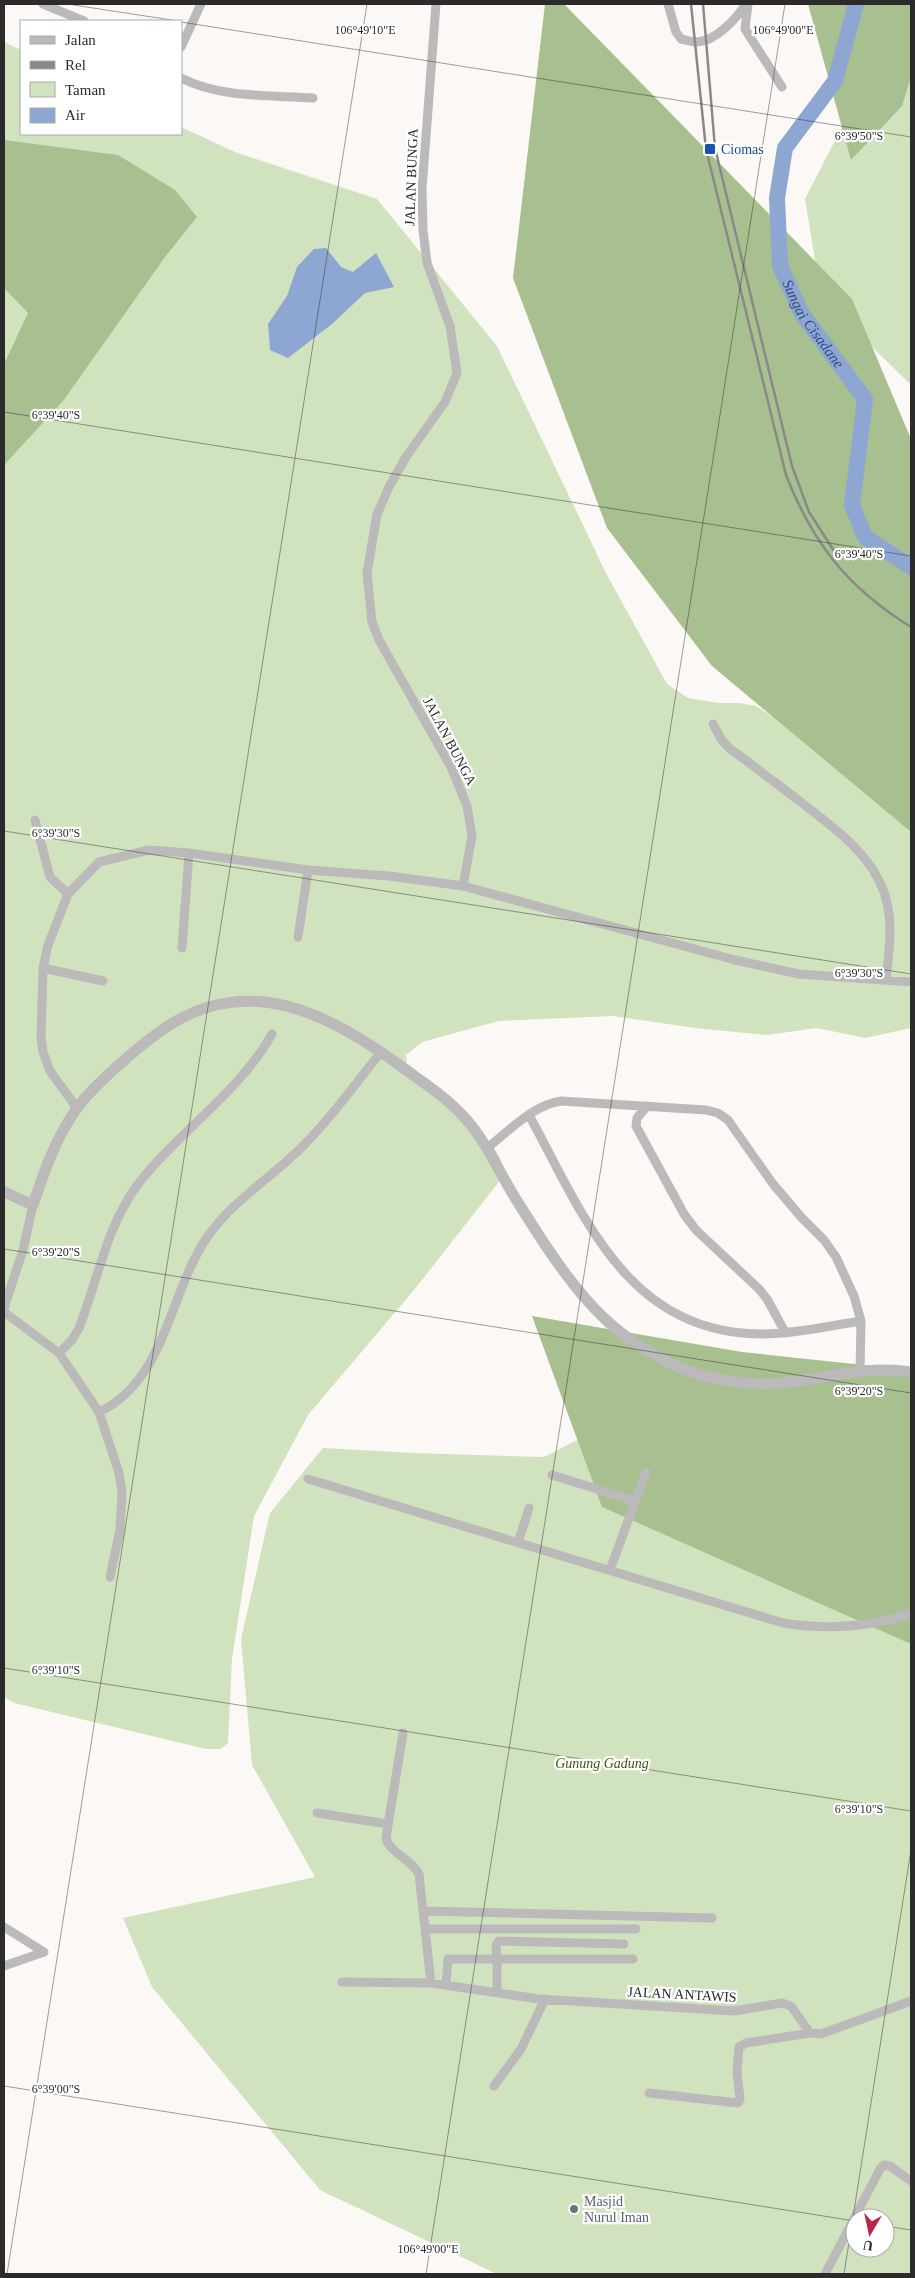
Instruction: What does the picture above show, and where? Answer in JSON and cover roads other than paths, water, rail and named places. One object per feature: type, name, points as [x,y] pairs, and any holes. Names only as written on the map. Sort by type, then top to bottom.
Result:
[{"type":"street","points":[[43,4],[82,20]]},
{"type":"street","points":[[182,45],[201,4]]},
{"type":"street","name":"JALAN BUNGA","points":[[436,4],[422,189],[423,230],[427,263],[450,326],[457,373],[445,402],[406,457],[390,485],[377,514],[367,573],[372,622],[379,640],[451,767],[468,806],[472,836],[463,886]]},
{"type":"street","points":[[668,4],[676,32],[681,39],[695,42],[706,40],[726,27],[747,4]]},
{"type":"street","points":[[747,4],[745,29],[782,87]]},
{"type":"street","points":[[182,78],[221,91],[313,98]]},
{"type":"street","points":[[713,724],[729,748],[838,832],[856,849],[871,869],[884,892],[889,913],[890,942],[886,980]]},
{"type":"street","points":[[35,820],[50,877],[68,894]]},
{"type":"street","points":[[77,1108],[50,1070],[43,1052],[41,1038],[43,968],[48,945],[68,894],[99,862],[149,850],[188,853],[308,870],[389,876],[463,886],[735,960],[790,972],[911,982]]},
{"type":"street","points":[[182,948],[188,853]]},
{"type":"street","points":[[298,937],[308,870]]},
{"type":"street","points":[[43,968],[102,981]]},
{"type":"street","points":[[4,1308],[21,1257],[33,1205],[47,1162],[77,1108],[144,1043],[174,1022],[202,1010],[229,1003],[258,1001],[285,1004],[328,1020],[381,1052],[449,1101],[464,1117],[487,1148],[518,1204],[576,1288],[604,1319],[632,1342],[663,1360],[721,1379],[753,1383],[789,1382],[860,1370],[885,1369],[911,1372]]},
{"type":"street","points":[[59,1353],[72,1340],[79,1328],[110,1237],[136,1186],[176,1140],[246,1072],[272,1034]]},
{"type":"street","points":[[99,1412],[114,1405],[126,1395],[146,1369],[196,1254],[212,1230],[234,1206],[305,1145],[381,1052]]},
{"type":"street","points":[[487,1148],[544,1105],[561,1101],[706,1110],[718,1113],[728,1120],[773,1184],[824,1240],[836,1257],[854,1296],[861,1321],[860,1370]]},
{"type":"street","points":[[647,1106],[637,1118],[636,1126],[684,1214],[707,1243],[759,1289],[767,1299],[785,1332]]},
{"type":"street","points":[[530,1115],[605,1250],[633,1284],[650,1299],[672,1312],[716,1329],[760,1334],[861,1321]]},
{"type":"street","points":[[4,1192],[33,1205]]},
{"type":"street","points":[[4,1312],[59,1353],[99,1412],[119,1474],[122,1492],[120,1530],[110,1577]]},
{"type":"street","points":[[610,1570],[646,1472]]},
{"type":"street","points":[[552,1476],[635,1501]]},
{"type":"street","points":[[308,1479],[783,1623],[806,1627],[830,1628],[872,1624],[911,1613]]},
{"type":"street","points":[[518,1543],[529,1508]]},
{"type":"street","points":[[403,1733],[388,1824],[387,1842],[411,1863],[419,1874],[431,1982]]},
{"type":"street","points":[[316,1813],[388,1824]]},
{"type":"street","points":[[423,1911],[712,1918]]},
{"type":"street","points":[[4,1927],[44,1952],[4,1966]]},
{"type":"street","points":[[425,1929],[636,1929]]},
{"type":"street","points":[[497,1992],[496,1945],[499,1941],[624,1944]]},
{"type":"street","points":[[446,1984],[447,1962],[450,1958],[633,1960]]},
{"type":"street","name":"JALAN ANTAWIS","points":[[342,1982],[431,1982],[545,2000],[740,2011],[782,2003],[791,2006],[810,2033]]},
{"type":"street","points":[[494,2086],[521,2049],[545,2000]]},
{"type":"street","points":[[650,2093],[738,2103],[740,2099],[737,2072],[739,2046],[746,2043],[810,2033],[820,2034],[911,2001]]},
{"type":"street","points":[[825,2274],[870,2185],[883,2166],[890,2166],[911,2181]]},
{"type":"water","points":[[326,248],[341,267],[353,272],[376,253],[394,287],[365,293],[332,324],[288,358],[270,350],[268,324],[287,296],[297,267],[314,249]]},
{"type":"waterway","name":"Sungai Cisadane","points":[[856,4],[835,81],[785,148],[777,198],[780,266],[802,314],[865,399],[852,505],[865,537],[911,567]]},
{"type":"railway","points":[[691,4],[706,149],[786,475],[808,522],[835,562],[869,596],[911,627]]},
{"type":"railway","points":[[703,4],[715,148],[792,466],[809,512],[836,554]]},
{"type":"place","name":"Ciomas","points":[[710,149]]},
{"type":"place","name":"Masjid Nurul Iman","points":[[574,2209]]},
{"type":"park label","name":"Gunung Gadung","points":[[602,1763]]}]
